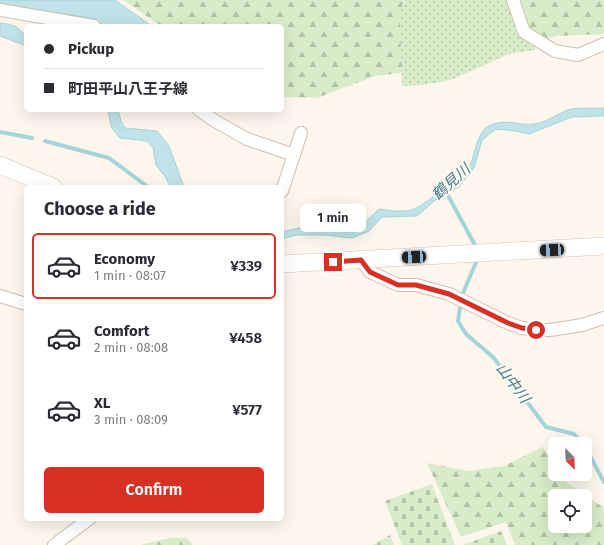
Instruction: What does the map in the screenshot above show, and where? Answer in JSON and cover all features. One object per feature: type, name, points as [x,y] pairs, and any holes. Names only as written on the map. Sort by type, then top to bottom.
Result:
[{"type":"main road","points":[[0,165],[48,185]]},
{"type":"main road","points":[[284,264],[604,246]]},
{"type":"street","points":[[513,0],[524,32],[555,51],[578,55],[604,44]]},
{"type":"street","points":[[0,10],[82,24]]},
{"type":"street","points":[[202,112],[247,139],[294,155]]},
{"type":"street","points":[[284,185],[302,133]]},
{"type":"street","points":[[361,260],[370,272],[398,285],[416,285],[449,294],[522,328],[550,330],[582,325],[604,318]]},
{"type":"street","points":[[0,296],[24,303]]},
{"type":"street","points":[[54,545],[86,521]]},
{"type":"green space","points":[[123,0],[402,0],[410,21],[421,0],[604,0],[604,34],[556,36],[459,66],[375,76],[317,98],[284,97],[284,24],[158,24]]},
{"type":"green space","points":[[403,0],[505,0],[519,35],[535,47],[535,50],[509,54],[451,80],[423,85],[402,86],[400,16]]},
{"type":"green space","points":[[543,447],[548,455],[548,481],[565,481],[576,489],[548,489],[548,533],[592,533],[592,500],[604,508],[604,545],[515,545],[506,522],[461,537],[427,463],[468,471],[504,466]]},
{"type":"green space","points":[[432,484],[455,545],[402,545],[385,501]]},
{"type":"green space","points":[[501,531],[507,545],[463,545]]},
{"type":"green space","points":[[390,535],[394,545],[372,545]]},
{"type":"green space","points":[[169,538],[187,538],[193,545],[140,545]]},
{"type":"water","points":[[0,0],[115,0],[149,24],[99,24],[96,19],[0,4]]},
{"type":"water","points":[[0,23],[12,25],[24,34],[24,45],[0,36]]},
{"type":"water","points":[[581,108],[604,108],[604,116],[572,117],[529,134],[496,129],[482,140],[474,168],[459,187],[434,201],[417,216],[382,217],[369,231],[352,238],[325,235],[296,235],[284,238],[284,232],[303,227],[357,230],[379,209],[404,211],[417,208],[443,189],[467,168],[471,163],[481,134],[487,127],[493,124],[505,122],[534,124],[568,110]]},
{"type":"water","points":[[108,112],[119,112],[125,128],[157,131],[169,146],[183,185],[169,185],[166,178],[156,165],[153,148],[147,141],[120,138],[111,127]]},
{"type":"waterway","points":[[0,132],[32,138]]},
{"type":"waterway","points":[[45,141],[109,158],[145,185]]},
{"type":"waterway","name":"山中川","points":[[445,190],[476,247]]},
{"type":"waterway","name":"山中川","points":[[463,293],[477,260]]},
{"type":"waterway","name":"山中川","points":[[460,308],[458,321],[466,334],[493,357],[546,427],[574,434],[577,437]]},
{"type":"waterway","name":"山中川","points":[[592,460],[604,482]]},
{"type":"route","points":[[333,262],[361,260],[370,272],[398,285],[416,285],[449,294],[508,323],[522,328],[536,330]]},
{"type":"water label","name":"鶴見川","points":[[451,182]]}]
